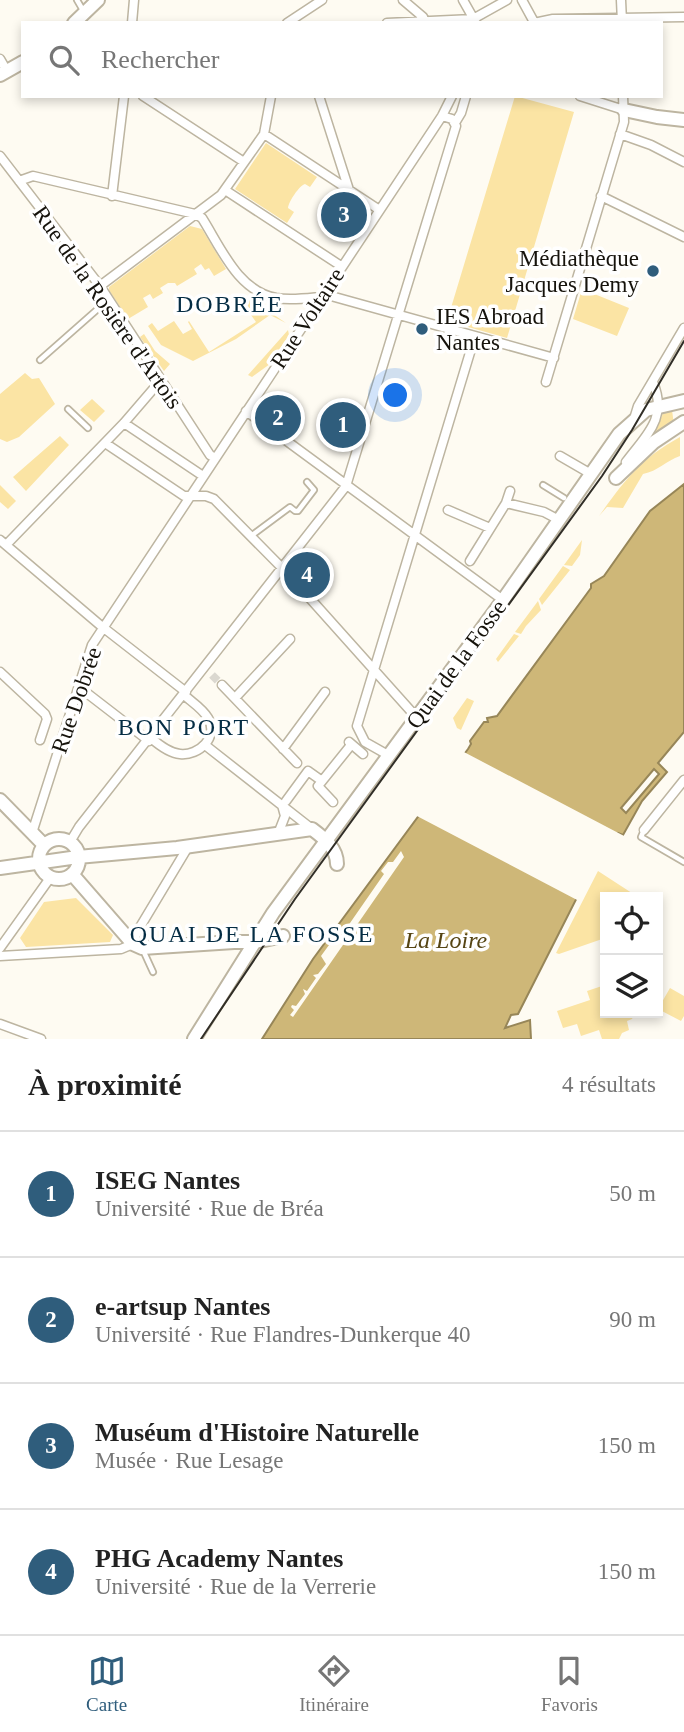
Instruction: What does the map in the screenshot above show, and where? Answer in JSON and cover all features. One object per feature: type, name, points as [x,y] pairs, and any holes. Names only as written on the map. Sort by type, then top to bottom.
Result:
[{"type":"main road","points":[[76,21],[98,0]]},
{"type":"main road","points":[[4,73],[21,63]]},
{"type":"main road","points":[[624,103],[657,117],[684,120]]},
{"type":"main road","points":[[634,419],[659,405],[684,401]]},
{"type":"main road","name":"Quai de la Fosse","points":[[194,1039],[255,942],[326,840],[503,600],[611,445],[634,419]]},
{"type":"main road","points":[[617,478],[654,442],[684,422]]},
{"type":"main road","points":[[0,800],[44,845]]},
{"type":"main road","points":[[0,868],[78,857],[188,847],[312,829],[335,851],[337,864]]},
{"type":"main road","points":[[56,838],[70,842],[78,857],[78,866],[72,874],[61,880],[50,878],[42,871],[39,853],[44,845],[56,838]]},
{"type":"main road","points":[[72,874],[137,946],[255,942],[283,936]]},
{"type":"street","points":[[132,21],[134,0]]},
{"type":"street","points":[[290,21],[322,0]]},
{"type":"street","points":[[403,0],[425,21]]},
{"type":"street","points":[[465,3],[474,21],[507,0]]},
{"type":"street","points":[[523,0],[534,21]]},
{"type":"street","points":[[621,0],[622,20]]},
{"type":"street","points":[[540,21],[684,17]]},
{"type":"street","points":[[0,59],[4,73]]},
{"type":"street","points":[[113,196],[124,98]]},
{"type":"street","points":[[146,98],[244,162]]},
{"type":"street","points":[[100,286],[225,190],[264,134],[271,98]]},
{"type":"street","points":[[321,98],[349,190]]},
{"type":"street","name":"Rue Voltaire","points":[[205,473],[442,116],[451,98]]},
{"type":"street","points":[[70,842],[346,486],[455,123],[465,98]]},
{"type":"street","points":[[546,382],[620,134],[624,103],[593,98]]},
{"type":"street","points":[[442,116],[449,117],[455,123]]},
{"type":"street","points":[[264,134],[378,209]]},
{"type":"street","points":[[620,134],[651,145],[684,162]]},
{"type":"street","name":"Rue de la Rosière d'Artois","points":[[0,156],[100,286],[209,455],[215,458]]},
{"type":"street","points":[[19,181],[33,176],[195,214],[202,218],[238,275],[246,283],[274,298],[309,299],[331,296],[554,358]]},
{"type":"street","points":[[225,190],[341,266]]},
{"type":"street","points":[[601,196],[684,237]]},
{"type":"street","name":"Quai de la Fosse","points":[[634,419],[638,406],[684,328]]},
{"type":"street","points":[[388,755],[365,742],[357,726],[475,336]]},
{"type":"street","points":[[79,687],[169,751],[179,754],[192,753],[205,745],[211,732],[208,717],[185,694],[3,542],[102,441],[124,424],[161,380]]},
{"type":"street","points":[[617,478],[619,471],[654,424],[659,405],[653,382]]},
{"type":"street","points":[[246,411],[416,536],[467,566],[503,600]]},
{"type":"street","points":[[124,424],[205,473]]},
{"type":"street","points":[[102,441],[184,496],[187,501],[206,496],[213,498],[282,568],[417,718]]},
{"type":"street","points":[[560,456],[592,474]]},
{"type":"street","name":"Rue Dobrée","points":[[32,833],[92,645],[205,473]]},
{"type":"street","points":[[467,566],[506,503],[510,491]]},
{"type":"street","points":[[506,503],[540,511],[559,520]]},
{"type":"street","points":[[448,510],[490,528]]},
{"type":"street","points":[[235,698],[290,639]]},
{"type":"street","points":[[205,667],[212,675]]},
{"type":"street","points":[[0,672],[45,714],[47,719],[40,740]]},
{"type":"street","points":[[222,685],[297,763]]},
{"type":"street","points":[[283,749],[326,692]]},
{"type":"street","points":[[333,802],[318,786],[351,742],[363,754]]},
{"type":"street","points":[[205,745],[284,803],[312,829]]},
{"type":"street","points":[[278,834],[285,816],[284,803],[308,771],[322,781]]},
{"type":"street","points":[[642,834],[684,780]]},
{"type":"street","points":[[0,956],[137,946],[137,932],[188,847]]},
{"type":"street","points":[[0,948],[50,878]]},
{"type":"street","points":[[0,1024],[41,1039]]},
{"type":"lane","points":[[76,0],[84,13]]},
{"type":"lane","points":[[40,360],[108,299]]},
{"type":"lane","points":[[68,409],[88,428]]},
{"type":"lane","points":[[250,536],[290,507],[296,512],[314,490],[307,482]]},
{"type":"lane","points":[[543,485],[564,498]]},
{"type":"lane","points":[[642,834],[684,862]]},
{"type":"lane","points":[[137,946],[153,972]]},
{"type":"shaded area","points":[[514,98],[574,112],[507,338],[447,321]]},
{"type":"shaded area","points":[[266,143],[317,177],[310,187],[305,184],[295,194],[288,208],[294,212],[287,223],[235,189]]},
{"type":"shaded area","points":[[190,226],[202,229],[226,269],[214,276],[209,268],[205,270],[201,264],[194,269],[197,274],[177,286],[175,283],[168,283],[160,288],[163,293],[153,299],[150,294],[143,298],[148,307],[128,319],[109,287]]},
{"type":"shaded area","points":[[582,289],[629,308],[617,336],[573,319]]},
{"type":"shaded area","points":[[245,295],[286,323],[270,315],[236,339],[193,361],[161,345],[148,326],[152,323],[158,331],[174,321],[183,334],[192,329],[189,321],[209,352],[256,322],[241,301]]},
{"type":"shaded area","points":[[288,330],[289,335],[270,364],[252,377],[248,375]]},
{"type":"shaded area","points":[[144,334],[155,351],[170,364],[164,371],[140,337]]},
{"type":"shaded area","points":[[25,373],[32,379],[39,378],[55,404],[19,437],[7,442],[0,439],[0,394]]},
{"type":"shaded area","points":[[92,399],[105,411],[94,422],[80,410]]},
{"type":"shaded area","points":[[672,410],[674,425],[641,448],[658,426],[663,413]]},
{"type":"shaded area","points":[[60,436],[69,445],[26,491],[13,477]]},
{"type":"shaded area","points":[[680,437],[680,456],[643,474],[623,508],[607,507],[599,516],[634,471]]},
{"type":"shaded area","points":[[0,485],[16,501],[8,509],[0,502]]},
{"type":"shaded area","points":[[582,540],[580,555],[572,566],[564,565]]},
{"type":"shaded area","points":[[563,566],[570,570],[542,605],[539,599]]},
{"type":"shaded area","points":[[538,601],[541,610],[521,634],[515,632]]},
{"type":"shaded area","points":[[514,634],[519,636],[498,662],[496,659]]},
{"type":"shaded area","points":[[467,698],[474,701],[461,730],[457,728],[453,718]]},
{"type":"shaded area","points":[[598,871],[630,892],[600,892],[600,940],[556,953]]},
{"type":"shaded area","points":[[76,898],[113,935],[110,942],[26,947],[20,938],[44,902]]},
{"type":"shaded area","points":[[600,987],[600,1018],[632,1018],[627,1021],[629,1030],[622,1033],[619,1039],[602,1039],[599,1030],[581,1036],[577,1024],[563,1028],[557,1011],[590,1000],[587,991]]},
{"type":"shaded area","points":[[670,988],[684,996],[684,1016],[681,1021],[663,1012],[663,1000]]},
{"type":"water","name":"La Loire","points":[[684,484],[684,732],[658,763],[667,772],[642,801],[623,835],[618,833],[600,852],[518,1014],[511,1015],[505,1028],[530,1020],[531,1039],[262,1039],[313,959],[468,749],[470,741],[484,722],[488,722],[487,718],[497,716],[591,588],[591,584],[604,576],[650,511]],"holes":[[[654,769],[659,774],[626,813],[621,808]]]},
{"type":"pier","points":[[462,751],[626,837],[619,837],[608,857],[602,856],[579,901],[415,815]]},
{"type":"pier","points":[[401,851],[404,857],[293,1017],[290,1015],[294,1010],[292,1005],[296,1006],[305,994],[303,989],[307,991],[316,978],[313,975],[318,974],[326,964],[321,956],[337,934],[341,936],[384,874],[381,871],[388,862],[393,862]]},
{"type":"tunnel","points":[[212,675],[222,685]]},
{"type":"tram line","points":[[201,1039],[295,899],[602,476],[684,341]]},
{"type":"place","name":"Muséum d'Histoire Naturelle","points":[[344,215]]},
{"type":"place","name":"Médiathèque Jacques Demy","points":[[653,271]]},
{"type":"place","name":"IES Abroad Nantes","points":[[422,329]]},
{"type":"place","name":"e-artsup Nantes","points":[[278,418]]},
{"type":"place","name":"ISEG Nantes","points":[[343,425]]},
{"type":"place","name":"PHG Academy Nantes","points":[[307,575]]},
{"type":"district","name":"DOBRÉE","points":[[230,304]]},
{"type":"district","name":"BON PORT","points":[[184,727]]},
{"type":"district","name":"QUAI DE LA FOSSE","points":[[252,934]]}]
